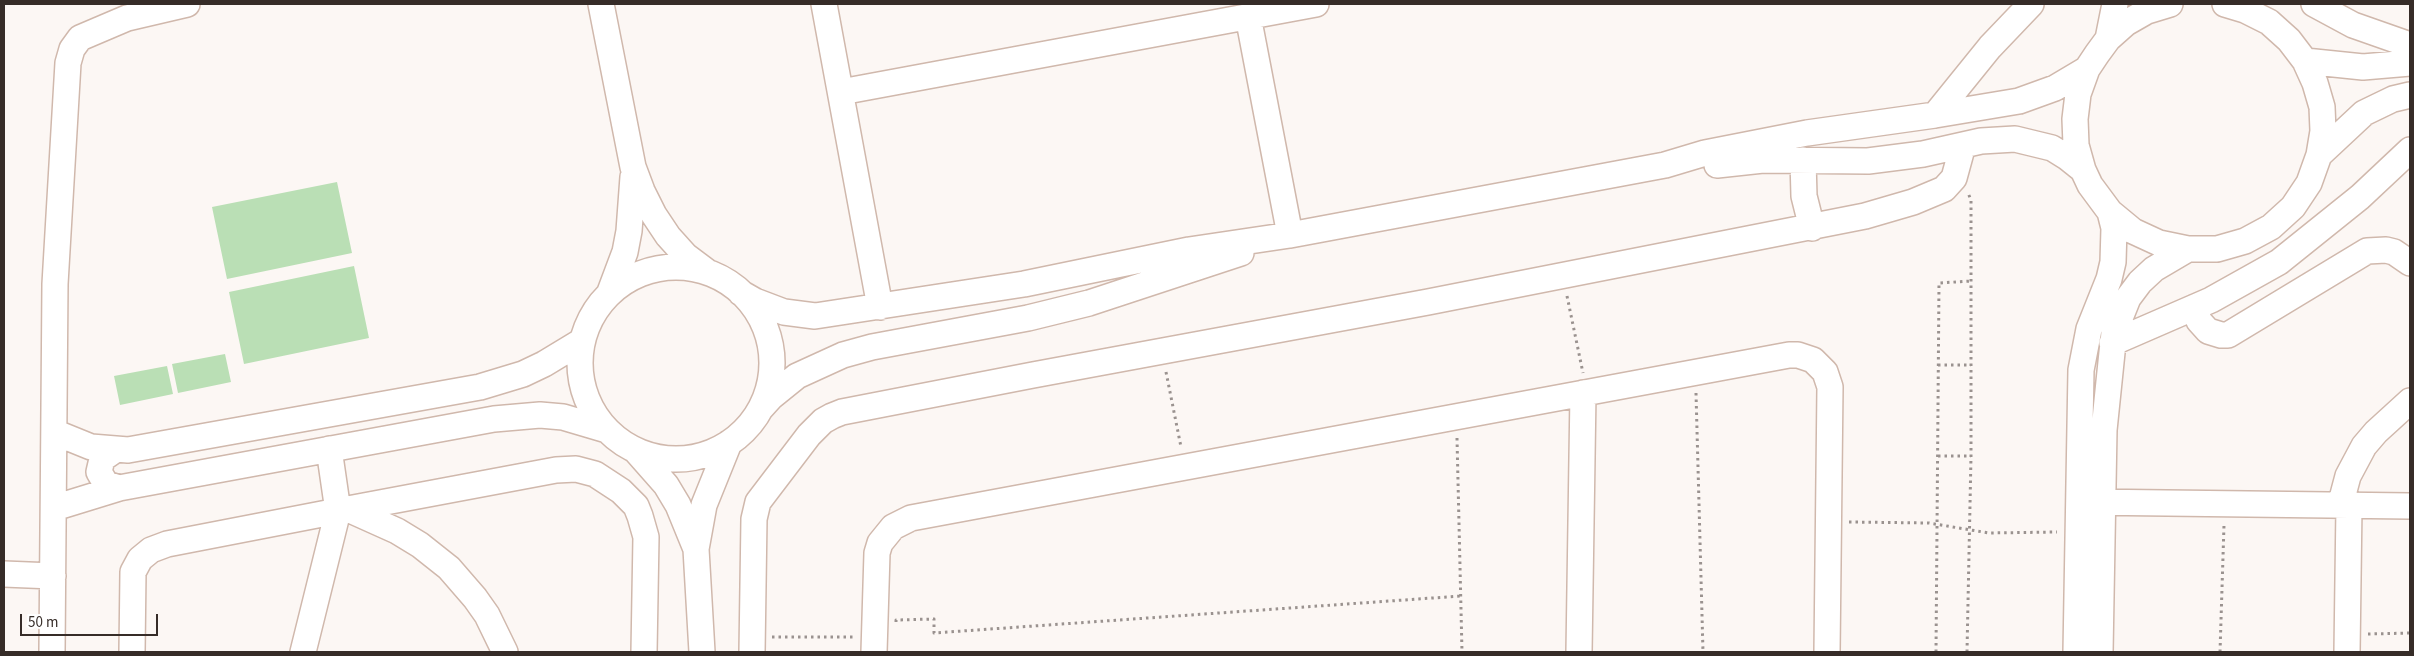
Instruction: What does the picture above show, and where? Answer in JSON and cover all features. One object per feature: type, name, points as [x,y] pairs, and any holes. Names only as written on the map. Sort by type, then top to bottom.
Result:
[{"type":"street","points":[[52,652],[55,284],[68,63],[72,49],[80,38],[127,18],[187,4]]},
{"type":"street","points":[[601,4],[633,167],[646,199],[668,236],[686,256],[706,271],[725,280],[741,293],[757,312],[767,336],[772,361],[769,386],[760,410]]},
{"type":"street","points":[[824,4],[842,92],[880,307]]},
{"type":"street","points":[[842,92],[1316,4]]},
{"type":"street","points":[[1935,116],[1990,47],[2031,4]]},
{"type":"street","points":[[2108,39],[2114,4]]},
{"type":"street","points":[[2170,4],[2147,12],[2126,23],[2108,39],[2087,70],[2078,94],[2075,119],[2076,145],[2083,170],[2090,185],[2110,212],[2133,231],[2159,244],[2188,250],[2217,248],[2245,241],[2271,227],[2293,207],[2309,183],[2319,155],[2323,131],[2322,107],[2315,83],[2305,61],[2289,40],[2269,22],[2245,10],[2225,4]]},
{"type":"street","points":[[2314,4],[2353,25],[2410,45]]},
{"type":"street","points":[[1248,16],[1290,235]]},
{"type":"street","points":[[2305,61],[2363,67],[2410,63]]},
{"type":"street","points":[[741,293],[769,308],[800,315],[831,315],[1068,277],[1222,244],[1290,235],[1665,165],[1705,153],[1798,135],[1935,116],[2019,101],[2055,88],[2087,70]]},
{"type":"street","points":[[2319,155],[2364,113],[2393,99],[2410,95]]},
{"type":"street","points":[[1665,165],[1702,166],[1763,160],[1868,161],[1923,154],[1996,140],[2034,142],[2068,158],[2083,170]]},
{"type":"street","points":[[752,645],[755,510],[762,494],[808,435],[823,421],[842,412],[1563,276],[1865,216],[1913,202],[1944,189],[1954,178],[1963,145]]},
{"type":"street","points":[[2112,343],[2195,307],[2257,276],[2300,247],[2360,197],[2410,150]]},
{"type":"street","points":[[1803,160],[1804,196],[1812,228]]},
{"type":"street","points":[[610,292],[625,252],[629,231],[633,167]]},
{"type":"street","points":[[2100,652],[2081,370],[2089,329],[2109,279],[2114,228],[2110,212]]},
{"type":"street","points":[[634,450],[658,457],[683,459],[707,454],[729,443],[746,428],[771,397],[797,376],[843,355],[872,347],[1028,318],[1089,303],[1176,276],[1290,235]]},
{"type":"street","points":[[2076,652],[2078,531],[2090,503],[2104,430],[2112,343],[2120,314],[2128,298],[2140,282],[2154,269],[2188,250]]},
{"type":"street","points":[[2195,307],[2199,321],[2208,331],[2221,335],[2228,334],[2367,251],[2386,250],[2402,256],[2410,263]]},
{"type":"street","points":[[696,549],[682,512],[666,485],[634,450],[607,430],[593,411],[583,389],[580,365],[582,341],[592,314],[610,292],[631,277],[655,268],[681,266],[706,271]]},
{"type":"street","points":[[54,432],[91,447],[116,450],[480,386],[523,374],[582,341]]},
{"type":"street","points":[[874,645],[877,553],[886,535],[901,522],[910,518],[1789,354],[1813,360],[1825,372],[1830,387],[1827,652]]},
{"type":"street","points":[[1579,652],[1585,393]]},
{"type":"street","points":[[2348,643],[2345,506],[2348,476],[2364,446],[2376,432],[2410,402]]},
{"type":"street","points":[[54,508],[119,488],[517,416],[563,417],[607,430]]},
{"type":"street","points":[[702,652],[696,549],[704,505],[729,443]]},
{"type":"street","points":[[303,652],[343,510],[329,449]]},
{"type":"street","points":[[116,450],[102,459],[99,472],[106,484],[119,488]]},
{"type":"street","points":[[132,652],[132,579],[136,565],[145,554],[166,544],[566,469],[576,469],[595,474],[629,498],[636,506],[644,526],[644,652]]},
{"type":"street","points":[[2090,503],[2410,506]]},
{"type":"street","points":[[343,510],[397,531],[420,545],[449,568],[487,615],[505,652]]},
{"type":"street","points":[[4,574],[53,576]]},
{"type":"path","points":[[1954,178],[1968,191],[1972,200],[1972,456],[1967,652]]},
{"type":"path","points":[[1563,276],[1585,393]]},
{"type":"path","points":[[1936,652],[1939,283],[1972,281]]},
{"type":"path","points":[[1161,351],[1185,467]]},
{"type":"path","points":[[1938,365],[1972,366]]},
{"type":"path","points":[[1696,372],[1703,652]]},
{"type":"path","points":[[1456,417],[1462,652]]},
{"type":"path","points":[[1938,456],[1972,456]]},
{"type":"path","points":[[2220,652],[2225,505]]},
{"type":"path","points":[[1846,522],[1937,524],[1989,533],[2078,531]]},
{"type":"path","points":[[752,645],[874,645],[894,638],[896,620],[934,619],[934,633],[1461,596]]},
{"type":"path","points":[[2348,643],[2410,633]]},
{"type":"green space","points":[[337,182],[352,253],[227,279],[212,207]]},
{"type":"green space","points":[[354,266],[369,338],[244,364],[229,292]]},
{"type":"green space","points":[[225,354],[231,382],[178,393],[172,364]]},
{"type":"green space","points":[[167,366],[173,394],[120,405],[114,376]]}]
